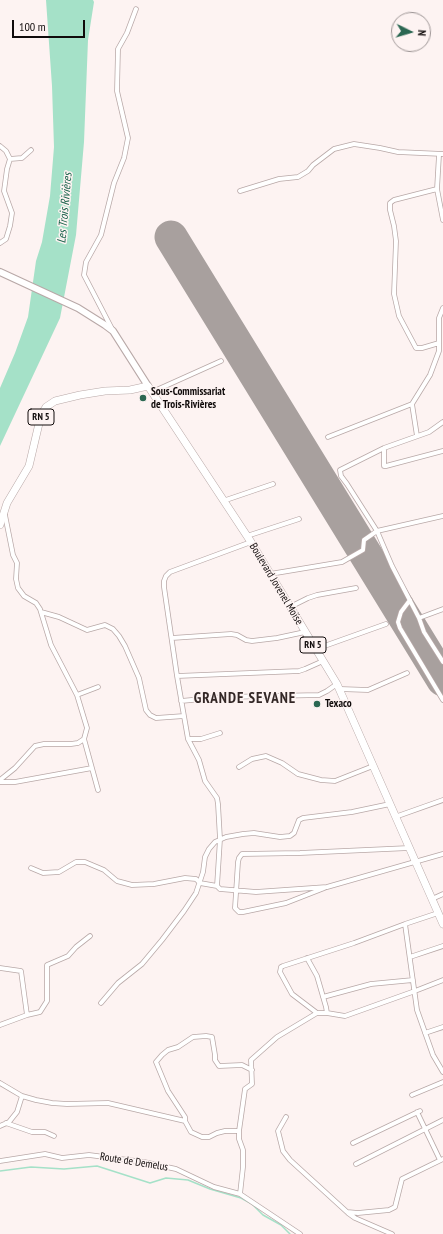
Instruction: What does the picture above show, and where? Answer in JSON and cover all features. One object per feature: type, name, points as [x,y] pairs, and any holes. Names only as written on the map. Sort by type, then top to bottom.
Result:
[{"type":"main road","points":[[0,272],[78,308],[113,331],[150,389]]},
{"type":"main road","name":"Boulevard Jovenel Moïse","points":[[150,389],[249,539],[339,687],[443,924]]},
{"type":"main road","name":"RN 5","points":[[0,525],[7,503],[29,466],[41,415],[46,407],[55,401],[80,395],[105,391],[150,389]]},
{"type":"street","points":[[113,331],[84,275],[86,262],[101,235],[114,182],[124,158],[128,138],[117,91],[118,49],[127,33],[136,9]]},
{"type":"street","points":[[240,191],[279,179],[298,177],[308,171],[313,165],[334,149],[354,144],[398,152],[441,155],[438,189],[441,199],[443,220]]},
{"type":"street","points":[[0,146],[6,151],[10,159],[4,191],[12,213],[6,239],[0,243]]},
{"type":"street","points":[[10,159],[22,158],[30,150]]},
{"type":"street","points":[[438,189],[394,200],[390,203],[390,210],[396,240],[394,294],[399,316],[416,348],[422,348],[439,343]]},
{"type":"street","points":[[328,438],[412,404],[430,375],[439,351],[439,318],[443,308]]},
{"type":"street","points":[[150,389],[221,360]]},
{"type":"street","points":[[412,404],[417,436]]},
{"type":"street","points":[[443,422],[429,432],[384,448],[340,470],[339,473],[377,530],[392,566],[419,618],[424,632],[443,662]]},
{"type":"street","points":[[384,448],[384,466],[443,451]]},
{"type":"street","points":[[223,501],[273,484]]},
{"type":"street","points":[[4,513],[16,563],[16,580],[18,588],[24,596],[36,603],[41,612],[51,645],[77,695],[87,728],[84,739],[98,790]]},
{"type":"street","points":[[270,574],[342,562],[363,550],[364,540],[377,530],[443,516]]},
{"type":"street","points":[[217,886],[220,840],[217,798],[205,781],[199,760],[188,738],[164,587],[166,576],[174,570],[299,519]]},
{"type":"street","points":[[290,607],[317,595],[356,588]]},
{"type":"street","points":[[410,600],[401,612],[398,622],[400,628],[443,700]]},
{"type":"street","points":[[419,618],[443,609]]},
{"type":"street","points":[[41,612],[59,617],[87,630],[105,625],[113,629],[120,636],[139,678],[146,710],[150,715],[156,718],[184,716]]},
{"type":"street","points":[[316,649],[386,624]]},
{"type":"street","points":[[172,638],[237,634],[246,640],[252,641],[277,638],[305,632]]},
{"type":"street","points":[[177,676],[299,671],[323,661]]},
{"type":"street","points":[[181,701],[251,696],[319,695],[339,687],[368,690],[407,673]]},
{"type":"street","points":[[77,695],[98,687]]},
{"type":"street","points":[[188,738],[201,738],[220,733]]},
{"type":"street","points":[[0,781],[15,768],[35,746],[49,743],[78,743],[84,739]]},
{"type":"street","points":[[239,767],[252,759],[266,756],[298,774],[321,780],[335,781],[373,766]]},
{"type":"street","points":[[0,781],[15,782],[92,768]]},
{"type":"street","points":[[395,817],[443,800]]},
{"type":"street","points":[[101,1003],[118,983],[142,964],[162,940],[196,893],[204,872],[205,857],[215,842],[232,836],[254,833],[290,836],[294,833],[299,820],[303,818],[352,812],[390,804]]},
{"type":"street","points":[[409,848],[300,853],[245,853],[239,858],[236,908],[239,912],[243,912],[286,903],[327,887],[443,854]]},
{"type":"street","points":[[31,868],[43,873],[59,872],[76,862],[85,862],[104,870],[116,881],[132,885],[161,883],[168,882],[173,879],[185,878],[196,879],[200,883],[217,886],[220,889],[236,891],[274,892],[327,887]]},
{"type":"street","points":[[432,899],[443,894]]},
{"type":"street","points":[[317,1013],[295,998],[281,974],[280,969],[283,966],[354,943],[438,913]]},
{"type":"street","points":[[405,924],[417,1010],[433,1055],[443,1072]]},
{"type":"street","points":[[0,1024],[40,1012],[47,1001],[47,965],[68,956],[76,947],[90,936]]},
{"type":"street","points":[[410,957],[443,946]]},
{"type":"street","points":[[307,958],[317,976],[327,1013]]},
{"type":"street","points":[[0,968],[21,971],[27,1015]]},
{"type":"street","points":[[323,997],[371,984],[413,980]]},
{"type":"street","points":[[240,1194],[243,1150],[239,1139],[239,1131],[245,1089],[252,1084],[251,1060],[277,1037],[317,1013],[345,1016],[443,980]]},
{"type":"street","points":[[425,1033],[443,1027]]},
{"type":"street","points":[[239,1131],[225,1131],[209,1137],[202,1137],[191,1132],[185,1121],[185,1117],[168,1091],[156,1062],[168,1050],[178,1047],[192,1037],[206,1036],[212,1037],[215,1060],[219,1066],[242,1065],[252,1070]]},
{"type":"street","points":[[412,1095],[443,1082]]},
{"type":"street","points":[[0,1083],[22,1096],[36,1100],[52,1103],[108,1103],[185,1121]]},
{"type":"street","points":[[0,1126],[6,1123],[17,1112],[22,1096]]},
{"type":"street","points":[[347,1212],[358,1213],[389,1210],[395,1207],[402,1179],[442,1159],[419,1111],[353,1143]]},
{"type":"street","points":[[286,1117],[278,1132],[283,1151],[290,1160],[355,1218],[392,1234]]},
{"type":"street","points":[[356,1164],[443,1120]]},
{"type":"street","points":[[6,1123],[32,1132],[45,1132],[54,1136]]},
{"type":"street","name":"Route de Demelus","points":[[0,1161],[45,1154],[62,1158],[89,1155],[144,1162],[176,1169],[214,1187],[240,1194],[300,1234]]},
{"type":"water","name":"Les Trois Rivières","points":[[46,0],[93,0],[94,2],[88,40],[84,142],[76,235],[60,318],[0,446],[0,388],[28,317],[36,261],[42,242],[50,196],[54,147],[52,86]]},
{"type":"waterway","points":[[0,1171],[31,1167],[64,1169],[97,1166],[150,1183],[166,1178],[188,1180],[210,1189],[241,1198],[252,1204],[263,1215],[281,1225],[290,1234]]},
{"type":"runway","points":[[171,237],[443,680]]},
{"type":"place","name":"Sous-Commissariat de Trois-Rivières","points":[[143,398]]},
{"type":"place","name":"Texaco","points":[[317,704]]},
{"type":"district","name":"GRANDE SEVANE","points":[[245,699]]}]
